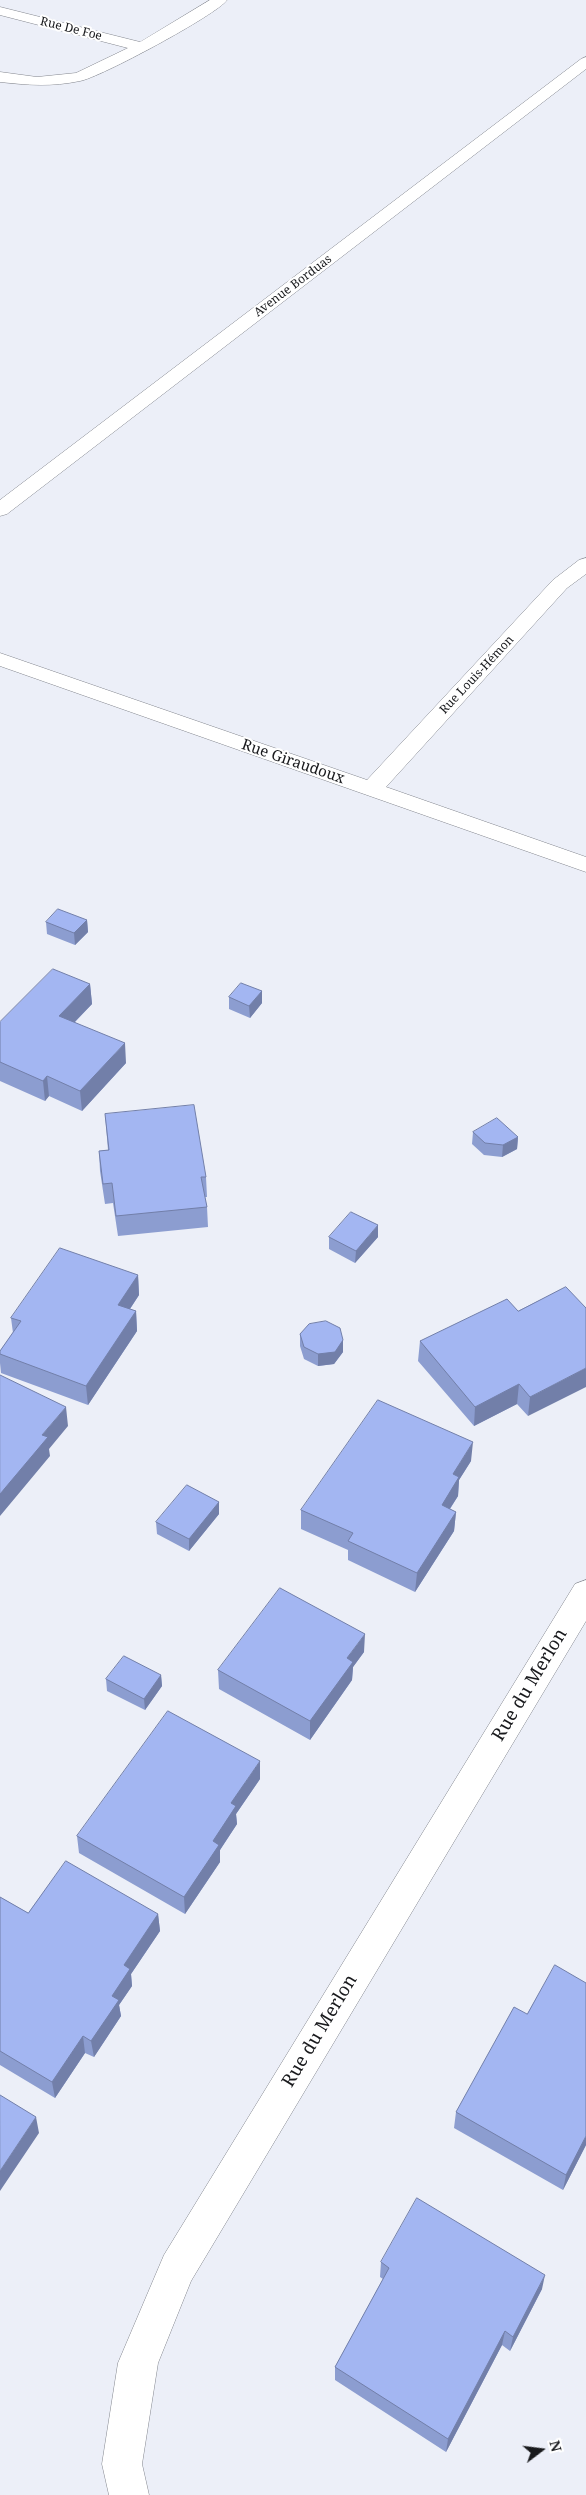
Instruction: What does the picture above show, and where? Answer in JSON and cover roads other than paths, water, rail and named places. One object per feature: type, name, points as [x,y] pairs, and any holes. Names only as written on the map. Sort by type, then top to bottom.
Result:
[{"type":"street","name":"Rue De Foe","points":[[0,77],[37,82],[79,77],[142,47],[220,0]]},
{"type":"street","name":"Rue De Foe","points":[[0,11],[142,47]]},
{"type":"street","name":"Avenue Borduas","points":[[0,510],[586,62]]},
{"type":"street","name":"Rue Louis-Hémon","points":[[371,790],[560,584],[586,564]]},
{"type":"street","name":"Rue Giraudoux","points":[[0,659],[586,865]]},
{"type":"street","name":"Rue du Merlon","points":[[129,2495],[122,2464],[138,2363],[177,2268],[586,1592]]}]
